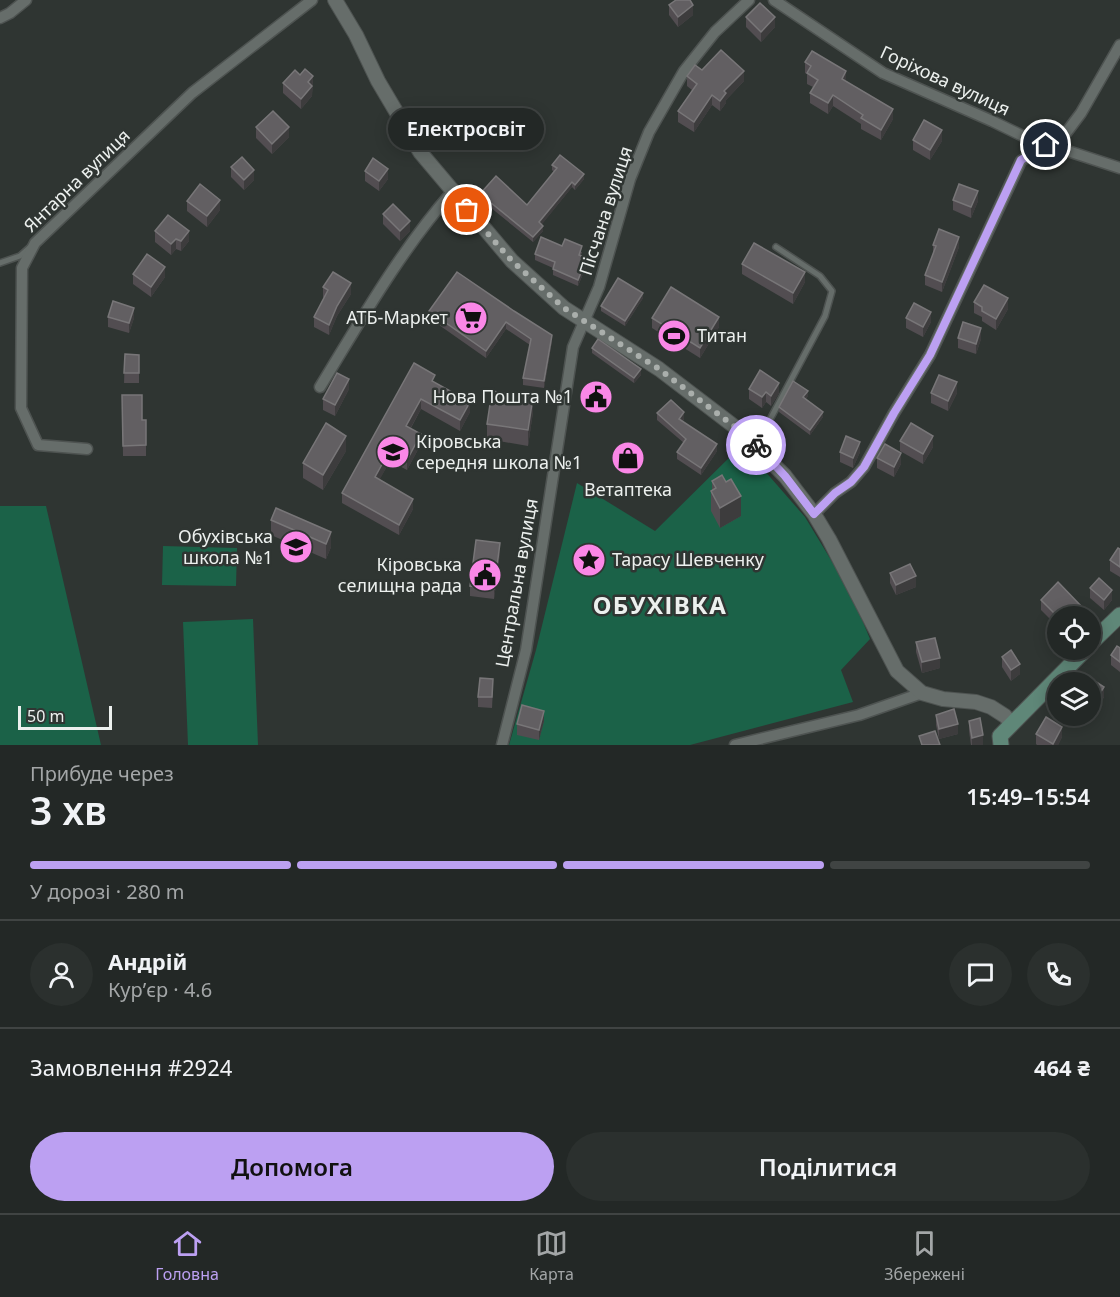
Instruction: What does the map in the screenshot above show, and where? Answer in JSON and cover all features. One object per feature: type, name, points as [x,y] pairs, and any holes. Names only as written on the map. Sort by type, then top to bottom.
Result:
[{"type":"main road","points":[[1101,633],[1120,615]]},
{"type":"main road","points":[[1001,745],[1000,736],[1075,660]]},
{"type":"street","points":[[0,18],[26,0]]},
{"type":"street","name":"Янтарна вулиця","points":[[87,449],[38,445],[21,408],[22,268],[35,243],[192,93],[312,0]]},
{"type":"street","points":[[335,0],[356,35],[378,81],[420,152],[452,192],[527,276],[564,308],[659,369],[739,430],[785,476],[814,514],[829,539],[897,671],[922,693],[943,699],[976,702],[991,707],[1005,716],[1012,724]]},
{"type":"street","name":"Пісчана вулиця","points":[[585,321],[599,287],[630,179],[649,132],[684,70],[715,32],[749,0]]},
{"type":"street","name":"Горіхова вулиця","points":[[774,0],[883,73],[1025,137],[1120,168]]},
{"type":"street","points":[[814,514],[835,493],[851,482],[864,467],[930,355],[1021,160],[1063,137],[1081,113],[1120,45]]},
{"type":"street","points":[[320,387],[389,273],[452,192]]},
{"type":"street","name":"Центральна вулиця","points":[[502,745],[526,650],[573,347],[585,321]]},
{"type":"street","points":[[737,745],[859,715],[922,693]]},
{"type":"lane","points":[[0,263],[20,255],[35,243]]},
{"type":"lane","points":[[756,446],[825,316],[832,291],[819,276],[776,247]]},
{"type":"green space","points":[[742,445],[805,517],[851,593],[870,639],[841,670],[853,702],[690,745],[509,745],[536,650],[577,483],[655,531]]},
{"type":"green space","points":[[0,506],[46,506],[101,745],[0,745]]},
{"type":"green space","points":[[163,546],[237,548],[236,586],[162,585]]},
{"type":"green space","points":[[253,619],[258,745],[188,745],[183,622]]},
{"type":"building","points":[[676,0],[690,0],[693,5],[678,17],[669,5]]},
{"type":"building","points":[[760,3],[775,17],[761,32],[746,17]]},
{"type":"building","points":[[721,50],[744,71],[724,91],[726,93],[720,101],[712,95],[694,122],[678,111],[697,84],[687,76],[695,65],[702,70]]},
{"type":"building","points":[[812,51],[846,71],[842,79],[893,109],[881,130],[861,118],[863,115],[833,95],[828,103],[810,93],[818,80],[807,73],[811,66],[805,62]]},
{"type":"building","points":[[305,69],[313,76],[308,82],[312,86],[301,99],[283,83],[295,70],[300,75]]},
{"type":"building","points":[[273,111],[289,127],[272,144],[256,127]]},
{"type":"building","points":[[924,120],[942,130],[930,150],[913,140]]},
{"type":"building","points":[[560,155],[584,174],[575,185],[572,182],[539,222],[543,226],[533,237],[480,194],[496,176],[527,205],[557,168],[552,165]]},
{"type":"building","points":[[242,157],[254,170],[244,180],[231,167]]},
{"type":"building","points":[[373,158],[388,169],[379,181],[365,171]]},
{"type":"building","points":[[200,184],[220,200],[207,216],[187,201]]},
{"type":"building","points":[[959,184],[978,191],[971,207],[953,200]]},
{"type":"building","points":[[393,204],[410,221],[400,231],[383,214]]},
{"type":"building","points":[[168,215],[189,231],[181,241],[176,239],[171,244],[155,231]]},
{"type":"building","points":[[939,229],[959,237],[942,282],[925,275],[936,246],[933,245]]},
{"type":"building","points":[[541,237],[562,246],[565,239],[582,246],[579,255],[587,258],[578,280],[553,269],[555,262],[535,254]]},
{"type":"building","points":[[754,243],[805,272],[793,293],[742,264]]},
{"type":"building","points":[[147,254],[165,267],[151,287],[133,274]]},
{"type":"building","points":[[333,272],[351,283],[329,325],[314,317],[328,290],[323,287]]},
{"type":"building","points":[[457,272],[552,335],[544,381],[523,378],[531,339],[506,322],[486,351],[429,311]]},
{"type":"building","points":[[618,278],[643,293],[625,321],[601,306]]},
{"type":"building","points":[[984,285],[1008,298],[996,319],[982,311],[982,307],[974,302]]},
{"type":"building","points":[[671,287],[719,317],[700,348],[652,318]]},
{"type":"building","points":[[113,301],[134,308],[129,323],[108,317]]},
{"type":"building","points":[[914,303],[931,312],[923,327],[906,318]]},
{"type":"building","points":[[963,322],[981,328],[976,344],[958,338]]},
{"type":"building","points":[[598,339],[641,369],[634,378],[592,348]]},
{"type":"building","points":[[125,354],[139,355],[139,373],[124,373]]},
{"type":"building","name":"Кіровська середня школа №1","points":[[414,363],[435,375],[432,381],[470,402],[460,420],[421,399],[406,426],[421,434],[407,460],[390,450],[375,477],[413,499],[399,525],[342,493]]},
{"type":"building","points":[[760,370],[779,383],[771,396],[766,392],[762,397],[749,389]]},
{"type":"building","points":[[337,373],[349,379],[335,405],[323,399]]},
{"type":"building","points":[[939,375],[957,382],[948,401],[931,393]]},
{"type":"building","points":[[793,381],[808,391],[803,397],[823,412],[810,430],[779,407]]},
{"type":"building","points":[[492,391],[533,397],[528,430],[487,424]]},
{"type":"building","points":[[122,395],[142,395],[142,420],[146,420],[146,445],[123,446]]},
{"type":"building","points":[[671,400],[684,412],[679,419],[717,444],[701,468],[677,452],[686,439],[657,413]]},
{"type":"building","points":[[326,423],[346,436],[323,475],[303,463]]},
{"type":"building","points":[[911,423],[933,436],[923,454],[900,441]]},
{"type":"building","points":[[846,436],[860,442],[853,458],[840,452]]},
{"type":"building","points":[[885,444],[901,453],[894,467],[877,458]]},
{"type":"building","points":[[722,475],[726,482],[731,479],[741,496],[720,508],[711,491],[716,488],[712,481]]},
{"type":"building","points":[[276,508],[331,532],[326,544],[271,520]]},
{"type":"building","name":"Кіровська селищна рада","points":[[476,540],[500,543],[494,589],[470,586]]},
{"type":"building","points":[[1118,548],[1120,549],[1120,567],[1110,560]]},
{"type":"building","points":[[910,564],[916,576],[896,585],[890,573]]},
{"type":"building","points":[[1099,578],[1112,590],[1104,600],[1090,588]]},
{"type":"building","points":[[1058,582],[1081,606],[1047,606],[1041,600]]},
{"type":"building","points":[[935,638],[940,658],[922,662],[916,642]]},
{"type":"building","points":[[1117,646],[1120,648],[1120,662],[1111,655]]},
{"type":"building","points":[[1011,650],[1020,664],[1011,670],[1002,657]]},
{"type":"building","points":[[480,678],[493,679],[492,697],[478,697]]},
{"type":"building","points":[[522,705],[544,711],[539,730],[517,724]]},
{"type":"building","points":[[954,709],[958,724],[939,729],[936,715]]},
{"type":"building","points":[[1046,717],[1047,726],[1062,727],[1053,744],[1036,734]]},
{"type":"building","points":[[980,718],[983,735],[972,738],[969,721]]},
{"type":"building","points":[[935,731],[940,745],[922,745],[919,736]]},
{"type":"way so far","points":[[467,210],[512,261],[564,308],[659,369],[756,445]]},
{"type":"place","name":"Електросвіт","points":[[467,210]]},
{"type":"place","name":"АТБ-Маркет","points":[[471,318]]},
{"type":"place","name":"Титан","points":[[674,336]]},
{"type":"place","name":"Нова Пошта №1","points":[[596,397]]},
{"type":"place","name":"Кіровська середня школа №1","points":[[393,452]]},
{"type":"place","name":"Ветаптека","points":[[628,458]]},
{"type":"place","name":"Обухівська школа №1","points":[[296,547]]},
{"type":"place","name":"Тарасу Шевченку","points":[[589,560]]},
{"type":"place","name":"Кіровська селищна рада","points":[[485,575]]},
{"type":"district","name":"ОБУХІВКА","points":[[660,606]]},
{"type":"route","points":[[756,445],[785,476],[814,514],[835,493],[851,482],[864,467],[930,355],[1021,160],[1046,145]]}]
